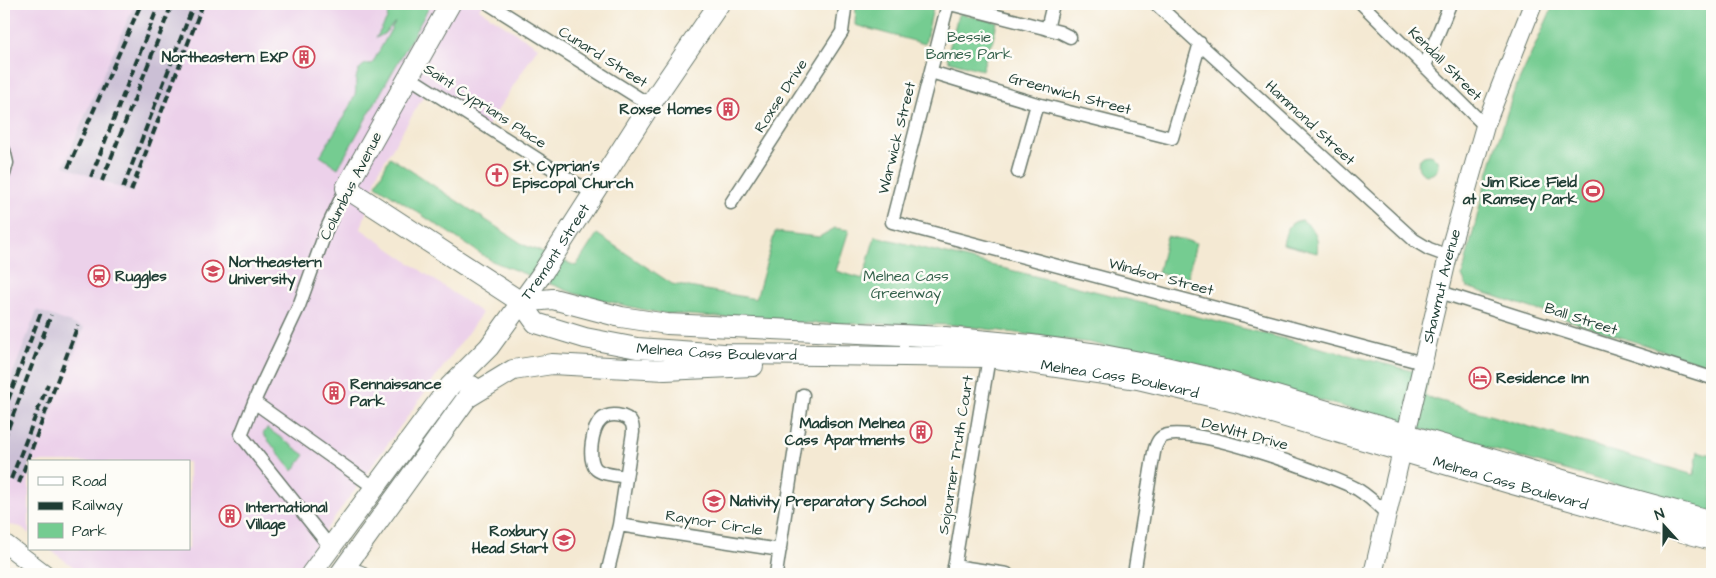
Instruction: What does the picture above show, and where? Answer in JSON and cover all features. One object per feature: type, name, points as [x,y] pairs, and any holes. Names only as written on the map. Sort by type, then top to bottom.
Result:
[{"type":"main road","name":"Columbus Avenue","points":[[346,188],[450,4]]},
{"type":"main road","name":"Shawmut Avenue","points":[[1373,574],[1448,256],[1485,126],[1533,4]]},
{"type":"main road","name":"Tremont Street","points":[[312,574],[450,386],[489,347],[541,275],[713,6]]},
{"type":"main road","name":"Melnea Cass Boulevard","points":[[346,188],[521,302],[536,323],[585,338],[637,348],[724,354],[875,355],[990,349]]},
{"type":"main road","name":"Melnea Cass Boulevard","points":[[521,302],[552,299],[621,317],[668,324],[925,336],[1187,390],[1274,413],[1563,480],[1712,521]]},
{"type":"main road","name":"Tremont Street","points":[[347,573],[467,398],[489,347]]},
{"type":"main road","points":[[467,398],[513,370],[552,364],[696,370],[846,361],[875,355]]},
{"type":"main road","name":"Melnea Cass Boulevard","points":[[1404,442],[1712,540]]},
{"type":"main road","points":[[4,543],[45,574]]},
{"type":"street","name":"Cunard Street","points":[[489,4],[650,105]]},
{"type":"street","name":"Roxse Drive","points":[[731,203],[842,32],[846,9],[842,4]]},
{"type":"street","points":[[949,4],[1047,29],[1070,37]]},
{"type":"street","name":"Warwick Street","points":[[892,222],[949,4]]},
{"type":"street","points":[[1047,29],[1052,4]]},
{"type":"street","name":"Hammond Street","points":[[1156,4],[1414,240],[1429,250],[1448,256]]},
{"type":"street","name":"Kendall Street","points":[[1362,4],[1485,126]]},
{"type":"street","points":[[1425,66],[1450,4]]},
{"type":"street","name":"Greenwich Street","points":[[931,72],[1037,104],[1172,138],[1200,43]]},
{"type":"street","name":"Saint Cyprians Place","points":[[409,77],[575,183],[594,193]]},
{"type":"street","points":[[1018,172],[1037,104]]},
{"type":"street","points":[[4,150],[6,163],[4,174]]},
{"type":"street","name":"Columbus Avenue","points":[[330,548],[241,435],[254,402],[295,315],[327,228],[346,188]]},
{"type":"street","name":"Windsor Street","points":[[892,222],[1423,363]]},
{"type":"street","name":"Ball Street","points":[[1440,292],[1712,378]]},
{"type":"street","name":"Sojourner Truth Court","points":[[953,570],[990,349]]},
{"type":"street","points":[[780,550],[802,395]]},
{"type":"street","points":[[254,402],[375,488]]},
{"type":"street","points":[[607,574],[619,525],[633,432],[632,424],[626,418],[616,415],[607,416],[600,420],[596,427],[591,455],[592,462],[603,473],[626,477]]},
{"type":"street","name":"DeWitt Drive","points":[[1134,574],[1152,458],[1156,446],[1163,437],[1178,433],[1226,442],[1310,469],[1359,491],[1387,514]]},
{"type":"street","name":"Raynor Circle","points":[[619,525],[780,550],[776,574]]},
{"type":"street","points":[[953,570],[1007,574]]},
{"type":"shaded area","name":"Northeastern University","points":[[4,4],[482,4],[479,9],[538,47],[487,127],[428,89],[378,172],[361,229],[482,313],[294,574],[83,574],[50,550],[190,550],[190,460],[28,460],[28,533],[21,527],[4,524]]},
{"type":"shaded area","points":[[135,4],[205,5],[133,193],[64,166]]},
{"type":"shaded area","points":[[37,310],[84,328],[32,460],[28,460],[28,470],[22,485],[4,478],[4,397]]},
{"type":"green space","points":[[383,4],[431,4],[338,168],[320,156],[354,97],[356,77],[359,70],[365,65],[372,64],[395,22],[384,34],[376,38],[387,19],[388,13]]},
{"type":"green space","points":[[856,4],[917,4],[933,8],[925,44],[855,25]]},
{"type":"green space","points":[[1554,4],[1712,4],[1712,329],[1703,364],[1467,287],[1462,276],[1486,181],[1513,94]]},
{"type":"green space","name":"Bessie Bames Park","points":[[961,14],[997,22],[992,44],[990,44],[982,70],[949,61],[947,57],[958,15]]},
{"type":"green space","points":[[1428,155],[1435,158],[1438,165],[1435,172],[1428,175],[1421,172],[1418,165],[1421,158]]},
{"type":"green space","name":"Melnea Cass Greenway","points":[[390,157],[524,245],[576,266],[597,234],[672,284],[756,299],[775,232],[819,237],[835,228],[849,230],[836,271],[863,279],[875,236],[1429,375],[1424,396],[1694,475],[1698,451],[1712,455],[1712,512],[1235,376],[1091,343],[956,325],[806,323],[658,313],[576,294],[492,261],[376,185]]},
{"type":"green space","points":[[1302,220],[1316,234],[1317,253],[1283,244],[1290,225]]},
{"type":"green space","points":[[1167,236],[1196,243],[1187,281],[1158,273]]},
{"type":"green space","points":[[267,428],[305,455],[293,471],[263,434]]},
{"type":"railway","points":[[68,168],[141,4]]},
{"type":"railway","points":[[91,177],[159,4]]},
{"type":"railway","points":[[102,181],[172,4]]},
{"type":"railway","points":[[123,188],[194,4]]},
{"type":"railway","points":[[131,191],[203,4]]},
{"type":"railway","points":[[4,411],[41,312]]},
{"type":"railway","points":[[4,439],[51,315]]},
{"type":"railway","points":[[19,483],[78,325]]},
{"type":"railway","points":[[11,479],[48,384]]},
{"type":"place","name":"Northeastern EXP","points":[[304,57]]},
{"type":"place","name":"Roxse Homes","points":[[728,109]]},
{"type":"place","name":"St. Cyprian's Episcopal Church","points":[[497,175]]},
{"type":"place","name":"Jim Rice Field at Ramsey Park","points":[[1593,191]]},
{"type":"place","name":"Northeastern University","points":[[213,271]]},
{"type":"place","name":"Ruggles","points":[[99,276]]},
{"type":"place","name":"Residence Inn","points":[[1480,378]]},
{"type":"place","name":"Rennaissance Park","points":[[334,393]]},
{"type":"place","name":"Madison Melnea Cass Apartments","points":[[921,432]]},
{"type":"place","name":"Nativity Preparatory School","points":[[714,501]]},
{"type":"place","name":"International Village","points":[[230,516]]},
{"type":"place","name":"Roxbury Head Start","points":[[564,540]]}]
